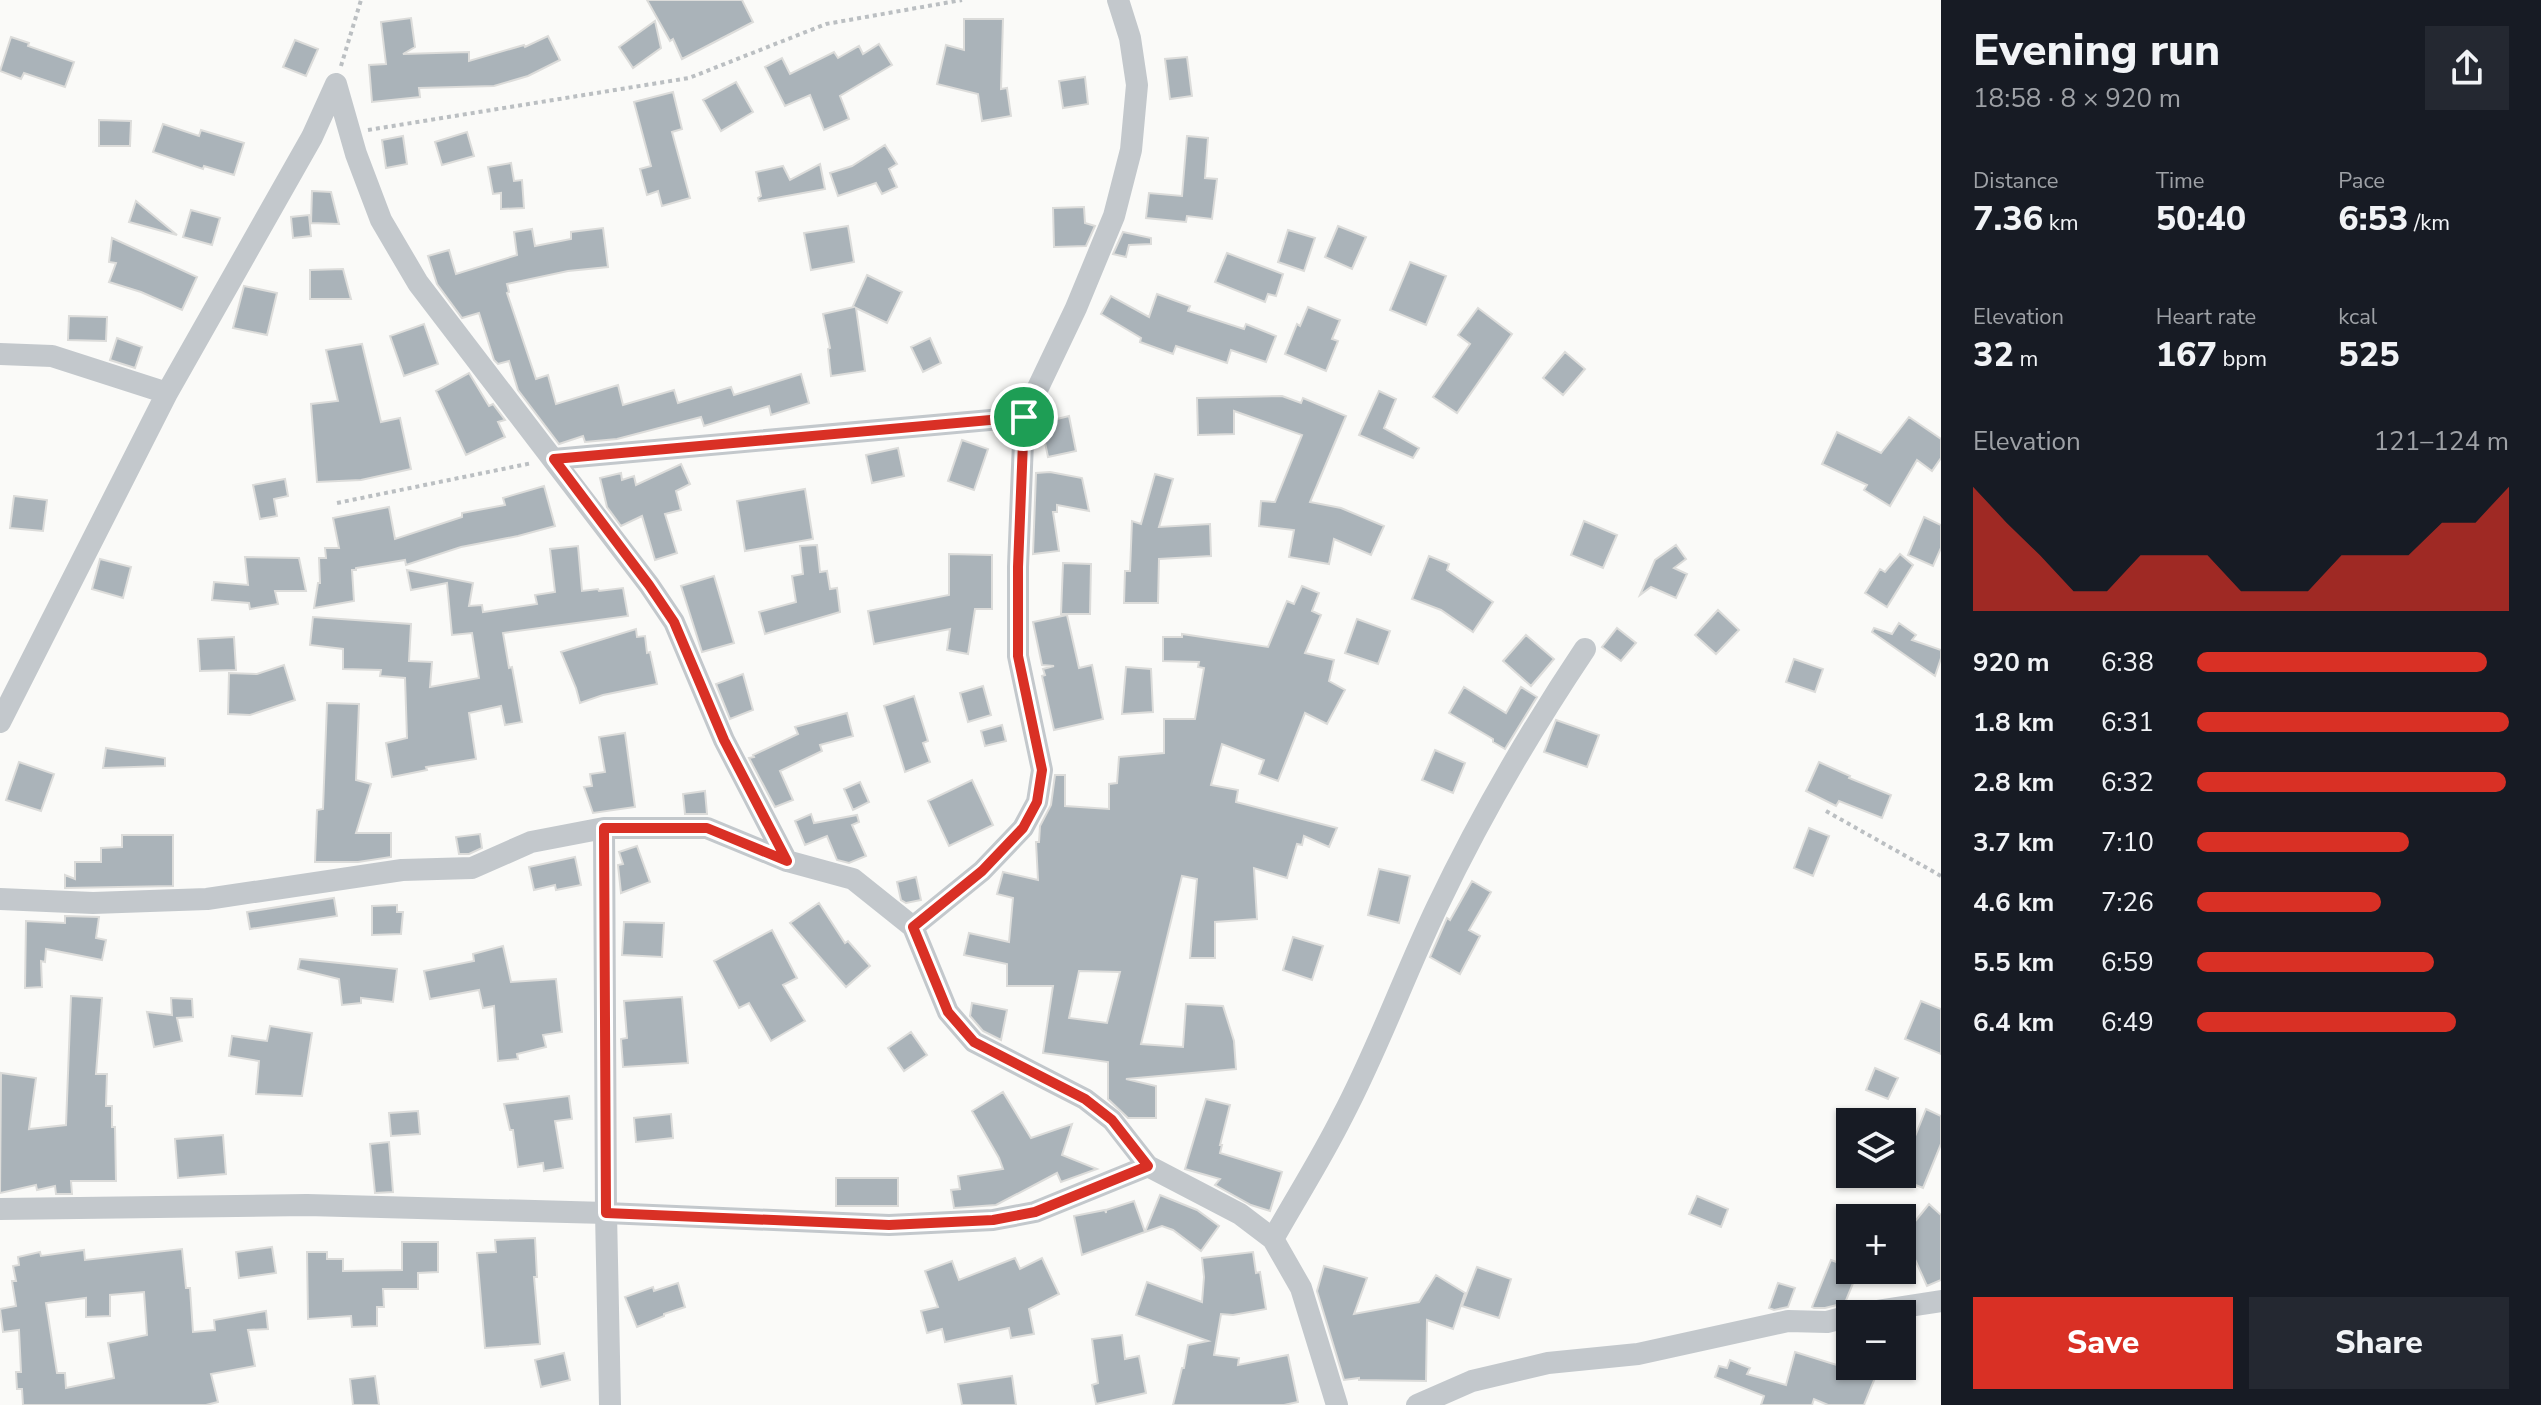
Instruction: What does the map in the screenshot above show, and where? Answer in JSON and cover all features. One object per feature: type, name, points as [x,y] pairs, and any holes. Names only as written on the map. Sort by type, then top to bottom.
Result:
[{"type":"street","points":[[913,927],[982,871],[1023,828],[1037,802],[1042,770],[1018,656],[1024,417],[1076,308],[1114,216],[1131,150],[1137,85],[1130,38],[1118,0]]},
{"type":"street","points":[[336,84],[381,220],[418,283],[554,459],[674,622],[724,740],[787,861]]},
{"type":"street","points":[[0,722],[167,393],[312,137],[336,84]]},
{"type":"street","points":[[0,354],[52,356],[167,393]]},
{"type":"street","points":[[554,459],[1024,417]]},
{"type":"street","points":[[1273,1239],[1342,1117],[1437,908],[1479,824],[1535,723],[1585,649]]},
{"type":"street","points":[[604,828],[610,1405]]},
{"type":"street","points":[[0,899],[93,903],[207,899],[402,870],[472,868],[531,842],[604,828],[707,828],[787,861],[853,879],[913,927],[948,1012],[974,1042],[1085,1099],[1112,1120],[1148,1166],[1240,1214],[1273,1239],[1301,1288],[1337,1405]]},
{"type":"street","points":[[0,1209],[307,1205],[889,1225],[993,1220],[1035,1212],[1148,1166]]},
{"type":"street","points":[[1916,1305],[1941,1301]]},
{"type":"street","points":[[1417,1405],[1472,1381],[1548,1363],[1638,1354],[1788,1321],[1836,1320]]},
{"type":"path","points":[[336,84],[361,0]]},
{"type":"path","points":[[350,133],[689,78],[826,24],[962,0]]},
{"type":"path","points":[[337,503],[554,459]]},
{"type":"path","points":[[1826,811],[1941,876]]},
{"type":"building","points":[[647,0],[742,0],[753,22],[682,59],[673,39],[670,41]]},
{"type":"building","points":[[411,18],[415,47],[403,54],[469,52],[469,61],[525,47],[548,36],[560,60],[528,76],[494,86],[419,88],[420,97],[372,102],[369,65],[386,64],[381,22]]},
{"type":"building","points":[[964,19],[1003,19],[1001,89],[1007,88],[1011,116],[982,121],[978,94],[937,84],[946,45],[964,50]]},
{"type":"building","points":[[655,21],[661,48],[633,68],[619,47]]},
{"type":"building","points":[[11,37],[74,62],[65,87],[24,73],[21,79],[0,71]]},
{"type":"building","points":[[295,40],[318,49],[306,76],[283,67]]},
{"type":"building","points":[[879,44],[892,65],[840,96],[849,119],[824,130],[810,95],[785,106],[765,67],[782,58],[790,74],[834,52],[838,58],[859,46],[863,54]]},
{"type":"building","points":[[1187,57],[1192,96],[1170,99],[1165,59]]},
{"type":"building","points":[[1085,77],[1088,104],[1063,108],[1059,81]]},
{"type":"building","points":[[736,82],[753,112],[721,131],[703,100]]},
{"type":"building","points":[[673,92],[682,129],[672,132],[690,198],[662,206],[658,191],[647,195],[640,169],[651,166],[634,102]]},
{"type":"building","points":[[99,120],[131,121],[130,146],[99,146]]},
{"type":"building","points":[[163,124],[199,136],[201,130],[244,143],[234,175],[204,166],[203,169],[153,152]]},
{"type":"building","points":[[467,132],[474,156],[442,165],[435,142]]},
{"type":"building","points":[[403,136],[407,164],[386,168],[382,140]]},
{"type":"building","points":[[1187,136],[1208,138],[1205,178],[1217,179],[1212,219],[1187,216],[1186,222],[1146,218],[1149,193],[1182,196]]},
{"type":"building","points":[[885,145],[897,164],[889,169],[897,187],[882,194],[876,183],[838,196],[830,173],[852,166]]},
{"type":"building","points":[[511,163],[514,181],[522,180],[524,208],[501,209],[501,193],[493,194],[488,167]]},
{"type":"building","points":[[820,164],[825,189],[759,201],[761,196],[756,172],[783,166],[790,180]]},
{"type":"building","points":[[312,191],[331,192],[339,224],[311,223]]},
{"type":"building","points":[[136,201],[177,235],[129,222]]},
{"type":"building","points":[[1084,207],[1085,223],[1095,226],[1086,246],[1054,247],[1053,208]]},
{"type":"building","points":[[191,210],[220,218],[212,245],[183,237]]},
{"type":"building","points":[[309,215],[311,236],[293,238],[291,217]]},
{"type":"building","points":[[848,226],[854,262],[811,270],[804,233]]},
{"type":"building","points":[[1338,226],[1366,237],[1352,269],[1325,257]]},
{"type":"building","points":[[603,228],[608,267],[568,271],[507,284],[507,293],[536,379],[548,375],[556,404],[618,385],[623,405],[674,390],[678,403],[731,387],[734,395],[801,374],[809,403],[771,415],[769,406],[704,426],[701,417],[617,439],[585,442],[583,436],[559,444],[518,390],[509,361],[498,364],[494,360],[479,313],[462,318],[437,284],[428,256],[449,250],[456,274],[517,255],[514,232],[532,229],[535,246],[571,239],[571,232]]},
{"type":"building","points":[[1288,230],[1315,238],[1304,271],[1278,262]]},
{"type":"building","points":[[1123,232],[1151,238],[1151,244],[1129,245],[1126,257],[1113,254]]},
{"type":"building","points":[[112,238],[197,277],[182,310],[109,282],[116,263],[109,262]]},
{"type":"building","points":[[1227,253],[1283,274],[1276,296],[1268,294],[1265,302],[1215,282]]},
{"type":"building","points":[[1410,262],[1446,276],[1426,325],[1390,310]]},
{"type":"building","points":[[343,269],[351,299],[310,299],[310,270]]},
{"type":"building","points":[[867,275],[902,292],[887,323],[856,308],[865,371],[831,376],[830,348],[823,314],[854,307]]},
{"type":"building","points":[[244,286],[277,293],[267,335],[233,328]]},
{"type":"building","points":[[1157,294],[1190,306],[1188,311],[1244,329],[1246,324],[1276,336],[1266,362],[1231,350],[1227,363],[1176,346],[1173,354],[1140,342],[1141,338],[1101,314],[1111,296],[1149,317]]},
{"type":"building","points":[[1308,307],[1340,320],[1332,339],[1338,341],[1326,371],[1285,354],[1297,324],[1300,326]]},
{"type":"building","points":[[1478,308],[1512,334],[1457,413],[1433,397],[1470,344],[1458,335]]},
{"type":"building","points":[[69,316],[107,317],[106,341],[68,340]]},
{"type":"building","points":[[424,324],[438,364],[404,376],[390,336]]},
{"type":"building","points":[[117,338],[142,347],[135,368],[110,360]]},
{"type":"building","points":[[930,338],[941,363],[923,372],[911,347]]},
{"type":"building","points":[[362,344],[381,422],[400,418],[411,469],[361,480],[317,482],[311,404],[338,401],[326,350]]},
{"type":"building","points":[[1565,352],[1585,369],[1563,395],[1543,378]]},
{"type":"building","points":[[469,373],[489,406],[493,404],[505,420],[498,422],[505,437],[466,455],[436,391]]},
{"type":"building","points":[[1379,391],[1396,399],[1384,428],[1419,448],[1413,458],[1359,435]]},
{"type":"building","points":[[1282,396],[1301,403],[1303,398],[1346,416],[1310,502],[1341,508],[1384,526],[1371,555],[1334,539],[1329,564],[1289,557],[1294,530],[1259,526],[1261,501],[1275,502],[1302,435],[1234,411],[1234,434],[1198,435],[1197,398]]},
{"type":"building","points":[[1069,416],[1076,451],[1048,457],[1041,423]]},
{"type":"building","points":[[1909,417],[1941,439],[1941,458],[1932,471],[1917,460],[1890,506],[1864,490],[1867,485],[1822,464],[1837,432],[1881,453]]},
{"type":"building","points":[[962,440],[988,449],[974,490],[948,481]]},
{"type":"building","points":[[898,448],[904,476],[872,483],[866,455]]},
{"type":"building","points":[[681,464],[690,484],[676,491],[681,510],[665,514],[677,553],[655,560],[642,516],[621,526],[607,507],[600,478],[621,473],[622,480],[634,476],[636,485]]},
{"type":"building","points":[[1050,472],[1082,478],[1089,511],[1057,505],[1057,512],[1053,512],[1059,551],[1033,554],[1036,473]]},
{"type":"building","points":[[1155,474],[1173,479],[1159,527],[1210,524],[1211,556],[1159,559],[1158,603],[1124,603],[1125,571],[1130,571],[1132,521],[1141,524]]},
{"type":"building","points":[[285,479],[288,496],[274,499],[277,516],[260,519],[253,485]]},
{"type":"building","points":[[544,486],[555,526],[461,547],[406,565],[405,560],[356,568],[352,570],[354,601],[314,608],[320,583],[319,558],[326,558],[325,548],[339,548],[333,518],[389,507],[395,539],[462,517],[462,513],[505,505],[503,498]]},
{"type":"building","points":[[805,489],[813,539],[745,551],[737,501]]},
{"type":"building","points":[[14,496],[47,500],[43,531],[10,528]]},
{"type":"building","points":[[1924,517],[1941,525],[1941,548],[1933,566],[1908,555]]},
{"type":"building","points":[[1584,521],[1617,535],[1603,568],[1571,555]]},
{"type":"building","points":[[817,545],[820,572],[827,571],[830,589],[837,588],[840,612],[765,634],[759,612],[796,602],[792,576],[803,574],[800,546]]},
{"type":"building","points":[[1676,545],[1686,559],[1674,568],[1687,574],[1676,598],[1651,587],[1640,595],[1655,560]]},
{"type":"building","points":[[578,546],[582,591],[623,588],[628,616],[503,633],[522,722],[505,725],[501,706],[469,713],[476,759],[426,767],[427,770],[392,777],[386,743],[407,738],[405,678],[380,676],[381,670],[343,669],[343,649],[310,645],[313,617],[411,624],[409,661],[432,662],[430,687],[479,678],[472,633],[452,635],[447,583],[411,590],[407,570],[473,583],[469,606],[482,605],[483,612],[537,604],[535,595],[555,592],[550,549]]},
{"type":"building","points":[[949,554],[992,555],[992,609],[975,609],[968,654],[947,650],[950,629],[874,644],[868,611],[949,595]]},
{"type":"building","points":[[1900,554],[1913,565],[1887,607],[1865,593],[1880,569],[1885,572]]},
{"type":"building","points":[[1429,556],[1449,564],[1447,570],[1493,602],[1473,632],[1441,610],[1412,599]]},
{"type":"building","points":[[245,557],[299,558],[306,591],[275,591],[278,604],[250,609],[249,603],[212,600],[214,582],[248,585]]},
{"type":"building","points":[[100,559],[131,567],[123,598],[92,589]]},
{"type":"building","points":[[1063,563],[1091,564],[1090,614],[1061,614]]},
{"type":"building","points":[[714,576],[734,643],[702,652],[681,586]]},
{"type":"building","points":[[1302,586],[1319,593],[1312,611],[1321,615],[1305,653],[1334,660],[1329,681],[1345,690],[1327,724],[1305,713],[1278,781],[1259,774],[1264,760],[1222,744],[1211,785],[1238,790],[1236,802],[1337,828],[1329,847],[1304,836],[1302,845],[1297,844],[1287,878],[1254,868],[1257,919],[1215,922],[1215,958],[1190,958],[1197,879],[1182,876],[1141,1044],[1183,1047],[1186,1004],[1223,1006],[1234,1041],[1236,1069],[1126,1079],[1156,1086],[1156,1118],[1128,1118],[1108,1099],[1108,1062],[1043,1053],[1053,986],[1007,986],[1007,964],[964,955],[969,933],[1009,942],[1013,898],[997,894],[1003,872],[1038,880],[1036,842],[1039,842],[1040,826],[1051,805],[1055,775],[1065,775],[1065,806],[1109,809],[1109,784],[1117,783],[1119,757],[1164,753],[1164,719],[1195,719],[1204,668],[1198,667],[1199,662],[1163,661],[1163,637],[1182,637],[1182,634],[1268,647],[1287,601],[1294,604]],"holes":[[[1079,971],[1120,972],[1107,1023],[1069,1018]]]},
{"type":"building","points":[[1718,610],[1739,630],[1716,654],[1695,635]]},
{"type":"building","points":[[1067,615],[1079,668],[1092,665],[1103,719],[1054,730],[1042,676],[1045,675],[1043,669],[1054,666],[1042,665],[1033,622]]},
{"type":"building","points":[[1357,619],[1390,631],[1378,664],[1345,653]]},
{"type":"building","points":[[1899,623],[1916,635],[1912,640],[1941,650],[1935,676],[1872,632],[1874,628],[1892,634]]},
{"type":"building","points":[[1617,628],[1636,643],[1621,661],[1602,647]]},
{"type":"building","points":[[636,629],[637,637],[645,636],[657,684],[580,703],[561,652]]},
{"type":"building","points":[[1526,635],[1554,659],[1531,686],[1503,661]]},
{"type":"building","points":[[234,637],[236,670],[200,671],[198,639]]},
{"type":"building","points":[[1794,659],[1823,669],[1815,692],[1786,682]]},
{"type":"building","points":[[284,665],[295,700],[250,715],[228,714],[229,673],[257,674]]},
{"type":"building","points":[[1126,667],[1151,669],[1153,712],[1122,714]]},
{"type":"building","points":[[743,674],[753,710],[730,719],[716,684]]},
{"type":"building","points":[[983,686],[991,715],[968,722],[960,693]]},
{"type":"building","points":[[1464,687],[1506,713],[1521,687],[1537,697],[1505,749],[1449,713]]},
{"type":"building","points":[[914,696],[928,741],[923,743],[930,762],[905,772],[884,706]]},
{"type":"building","points":[[327,703],[359,704],[356,780],[371,784],[356,833],[391,833],[391,857],[358,862],[315,862],[317,810],[323,809]]},
{"type":"building","points":[[847,713],[853,736],[820,745],[822,751],[780,771],[793,800],[775,807],[749,758],[798,734],[795,727]]},
{"type":"building","points":[[1556,720],[1599,735],[1587,767],[1544,752]]},
{"type":"building","points":[[1002,725],[1006,741],[985,746],[981,731]]},
{"type":"building","points":[[625,733],[635,807],[593,813],[584,787],[592,786],[590,774],[605,772],[599,737]]},
{"type":"building","points":[[106,748],[165,758],[165,766],[103,768]]},
{"type":"building","points":[[1435,750],[1465,763],[1453,793],[1422,780]]},
{"type":"building","points":[[19,762],[54,774],[41,811],[6,800]]},
{"type":"building","points":[[1819,762],[1891,795],[1882,818],[1839,801],[1836,806],[1806,791]]},
{"type":"building","points":[[972,780],[993,825],[949,846],[928,801]]},
{"type":"building","points":[[860,782],[869,802],[853,810],[844,789]]},
{"type":"building","points":[[705,791],[707,814],[685,814],[683,794]]},
{"type":"building","points":[[811,814],[814,823],[857,815],[859,822],[852,825],[866,856],[849,863],[837,860],[827,836],[805,845],[795,821]]},
{"type":"building","points":[[1809,828],[1829,836],[1813,876],[1794,868]]},
{"type":"building","points":[[480,834],[482,848],[469,854],[459,854],[456,837]]},
{"type":"building","points":[[122,835],[173,835],[173,886],[65,888],[65,875],[75,879],[75,862],[101,862],[101,848],[122,847]]},
{"type":"building","points":[[637,846],[650,882],[621,893],[618,865],[623,864],[619,852]]},
{"type":"building","points":[[575,857],[581,885],[556,890],[555,885],[534,890],[529,867]]},
{"type":"building","points":[[1379,869],[1410,876],[1399,923],[1368,915]]},
{"type":"building","points":[[916,877],[921,900],[906,903],[901,900],[897,882]]},
{"type":"building","points":[[1472,881],[1491,892],[1469,930],[1480,936],[1460,974],[1430,957],[1447,918],[1450,920]]},
{"type":"building","points":[[334,898],[337,916],[250,929],[247,912]]},
{"type":"building","points":[[819,903],[845,943],[848,941],[870,966],[846,987],[790,923]]},
{"type":"building","points":[[397,905],[397,912],[403,912],[401,934],[372,935],[372,906]]},
{"type":"building","points":[[65,916],[99,917],[96,938],[106,940],[102,960],[46,949],[45,962],[41,961],[42,987],[25,988],[26,921],[65,923]]},
{"type":"building","points":[[624,922],[664,923],[662,957],[622,955]]},
{"type":"building","points":[[772,930],[797,978],[783,985],[805,1021],[771,1041],[749,1003],[739,1008],[714,961]]},
{"type":"building","points":[[1293,937],[1323,946],[1312,980],[1283,970]]},
{"type":"building","points":[[503,946],[511,982],[556,979],[562,1032],[543,1035],[546,1047],[517,1054],[518,1059],[498,1061],[494,1006],[483,1008],[479,990],[430,999],[424,971],[474,961],[473,954]]},
{"type":"building","points":[[300,959],[397,969],[393,1002],[361,998],[361,1003],[342,1005],[339,979],[298,969]]},
{"type":"building","points":[[71,996],[102,998],[96,1074],[107,1074],[106,1106],[112,1106],[112,1127],[115,1127],[116,1181],[71,1181],[72,1194],[56,1194],[55,1186],[37,1190],[36,1185],[0,1193],[1,1073],[36,1078],[29,1129],[66,1125]]},
{"type":"building","points":[[682,997],[688,1063],[623,1067],[621,1039],[627,1038],[624,1001]]},
{"type":"building","points":[[171,998],[192,999],[193,1017],[177,1018],[182,1041],[154,1047],[147,1012],[172,1015]]},
{"type":"building","points":[[1921,1001],[1941,1009],[1941,1054],[1905,1039]]},
{"type":"building","points":[[972,1003],[1007,1010],[1001,1040],[983,1031],[970,1016]]},
{"type":"building","points":[[270,1026],[312,1033],[302,1096],[256,1094],[259,1061],[229,1056],[232,1036],[267,1041]]},
{"type":"building","points":[[911,1032],[927,1055],[904,1071],[888,1048]]},
{"type":"building","points":[[1875,1068],[1898,1078],[1888,1099],[1866,1090]]},
{"type":"building","points":[[1003,1092],[1031,1138],[1072,1124],[1062,1155],[1097,1169],[1061,1182],[1057,1173],[996,1205],[954,1208],[951,1190],[960,1189],[958,1176],[1003,1169],[972,1111]]},
{"type":"building","points":[[569,1096],[572,1119],[555,1121],[563,1168],[544,1171],[543,1163],[518,1167],[513,1130],[510,1130],[504,1104]]},
{"type":"building","points":[[1206,1099],[1230,1105],[1220,1153],[1282,1172],[1270,1211],[1251,1205],[1215,1185],[1220,1179],[1185,1169]]},
{"type":"building","points":[[1926,1109],[1941,1116],[1941,1144],[1923,1188],[1916,1185],[1916,1134]]},
{"type":"building","points":[[418,1111],[420,1134],[391,1136],[389,1113]]},
{"type":"building","points":[[671,1114],[673,1138],[636,1142],[634,1118]]},
{"type":"building","points":[[223,1135],[226,1174],[178,1178],[175,1139]]},
{"type":"building","points":[[389,1142],[393,1192],[375,1193],[370,1144]]},
{"type":"building","points":[[836,1178],[898,1178],[898,1206],[836,1206]]},
{"type":"building","points":[[1160,1195],[1197,1210],[1219,1226],[1201,1251],[1173,1230],[1162,1226],[1145,1232]]},
{"type":"building","points":[[1697,1196],[1728,1209],[1721,1227],[1689,1214]]},
{"type":"building","points":[[1134,1201],[1145,1232],[1082,1255],[1074,1216],[1105,1210],[1106,1213],[1106,1210]]},
{"type":"building","points":[[1929,1204],[1941,1215],[1941,1280],[1927,1286],[1916,1262],[1916,1220]]},
{"type":"building","points":[[535,1238],[537,1277],[534,1277],[540,1344],[485,1348],[477,1253],[496,1252],[495,1240]]},
{"type":"building","points":[[402,1242],[438,1242],[438,1272],[418,1273],[418,1289],[383,1289],[384,1307],[377,1307],[377,1326],[352,1327],[351,1316],[308,1319],[307,1252],[327,1252],[327,1259],[343,1259],[343,1271],[402,1270]]},
{"type":"building","points":[[272,1247],[276,1273],[239,1278],[236,1252]]},
{"type":"building","points":[[182,1249],[186,1288],[190,1288],[193,1332],[215,1330],[214,1320],[266,1311],[268,1329],[248,1330],[255,1366],[211,1374],[218,1402],[206,1405],[23,1405],[22,1389],[17,1389],[16,1372],[21,1372],[19,1330],[3,1332],[0,1309],[16,1306],[13,1266],[19,1265],[18,1257],[40,1252],[41,1256],[84,1250],[85,1260]],"holes":[[[144,1292],[147,1335],[108,1343],[114,1378],[66,1388],[65,1373],[57,1373],[46,1303],[86,1298],[86,1317],[110,1316],[110,1295]]]},
{"type":"building","points":[[1253,1252],[1266,1309],[1221,1314],[1214,1355],[1239,1358],[1238,1365],[1288,1355],[1298,1402],[1284,1405],[1173,1405],[1188,1345],[1208,1341],[1136,1315],[1147,1282],[1202,1302],[1202,1258]]},
{"type":"building","points":[[1015,1258],[1020,1269],[1042,1258],[1059,1294],[1029,1309],[1034,1334],[1011,1338],[1009,1328],[945,1342],[942,1329],[927,1333],[921,1311],[938,1307],[925,1271],[952,1261],[959,1280]]},
{"type":"building","points":[[1831,1260],[1836,1262],[1836,1284],[1853,1284],[1846,1300],[1836,1300],[1836,1305],[1825,1308],[1812,1307]]},
{"type":"building","points":[[1324,1266],[1367,1278],[1354,1314],[1419,1302],[1436,1275],[1465,1293],[1453,1329],[1427,1320],[1426,1381],[1344,1380],[1317,1291]]},
{"type":"building","points":[[1477,1267],[1511,1279],[1499,1318],[1462,1306]]},
{"type":"building","points":[[678,1283],[685,1307],[637,1327],[625,1297],[653,1287],[654,1291]]},
{"type":"building","points":[[1778,1283],[1795,1288],[1788,1307],[1774,1310],[1769,1308]]},
{"type":"building","points":[[1122,1335],[1125,1359],[1139,1356],[1146,1393],[1096,1404],[1092,1385],[1098,1383],[1092,1339]]},
{"type":"building","points":[[1795,1352],[1836,1365],[1836,1380],[1874,1380],[1864,1405],[1828,1405],[1814,1399],[1812,1405],[1761,1405],[1764,1396],[1715,1377],[1719,1366],[1727,1368],[1730,1360],[1750,1368],[1747,1374],[1786,1385]]},
{"type":"building","points":[[564,1353],[570,1380],[541,1387],[535,1360]]},
{"type":"building","points":[[375,1376],[379,1405],[353,1405],[350,1379]]},
{"type":"building","points":[[1012,1376],[1016,1405],[962,1405],[958,1384]]},
{"type":"route","points":[[1024,417],[1018,656],[1042,770],[1037,802],[1023,828],[982,871],[913,927],[948,1012],[974,1042],[1085,1099],[1112,1120],[1148,1166],[1035,1212],[993,1220],[889,1225],[606,1213],[604,828],[707,828],[787,861],[724,740],[674,622],[554,459],[1024,417]]}]
